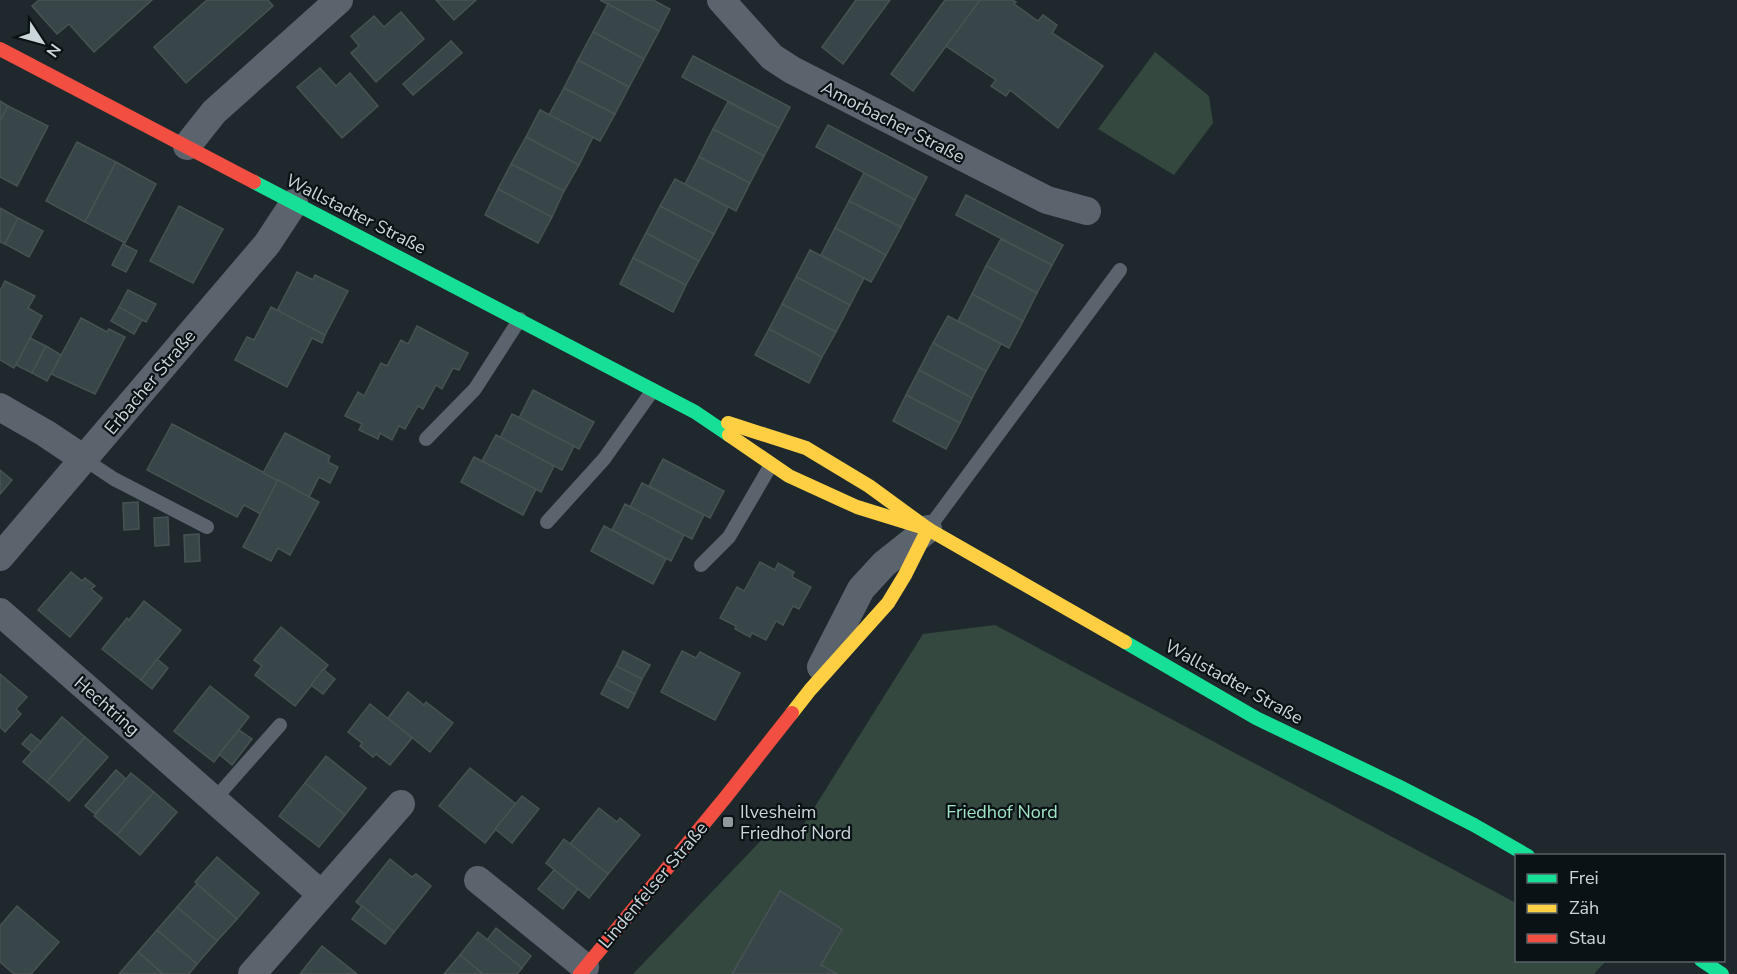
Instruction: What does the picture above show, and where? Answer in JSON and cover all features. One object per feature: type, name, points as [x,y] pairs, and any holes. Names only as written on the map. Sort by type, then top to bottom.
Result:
[{"type":"main road","name":"Wallstadter Straße","points":[[0,49],[695,412],[789,476],[857,507],[928,529]]},
{"type":"main road","name":"Wallstadter Straße","points":[[695,412],[806,448],[869,486],[928,529],[1256,718],[1398,786],[1526,854]]},
{"type":"main road","name":"Lindenfelser Straße","points":[[583,971],[810,690]]},
{"type":"main road","points":[[1704,962],[1722,974]]},
{"type":"street","points":[[187,146],[214,112],[339,0]]},
{"type":"street","name":"Amorbacher Straße","points":[[721,0],[772,57],[792,70],[1047,200],[1087,211]]},
{"type":"street","name":"Erbacher Straße","points":[[0,557],[267,244],[294,203]]},
{"type":"street","points":[[0,407],[84,459]]},
{"type":"street","name":"Lindenfelser Straße","points":[[810,690],[861,589],[884,564],[928,529]]},
{"type":"street","name":"Hechtring","points":[[0,612],[321,894]]},
{"type":"street","points":[[252,974],[400,804]]},
{"type":"street","name":"Lindenfelser Straße","points":[[478,880],[583,971]]},
{"type":"lane","points":[[928,529],[1120,270]]},
{"type":"lane","points":[[426,439],[474,389],[520,319]]},
{"type":"lane","points":[[547,522],[604,459],[653,390]]},
{"type":"lane","points":[[84,459],[114,479],[207,527]]},
{"type":"lane","points":[[701,565],[729,537],[771,465]]},
{"type":"lane","points":[[214,800],[280,725]]},
{"type":"green space","points":[[1155,52],[1209,96],[1213,123],[1174,175],[1098,129]]},
{"type":"green space","name":"Friedhof Nord","points":[[995,625],[1515,902],[1515,962],[1605,962],[1594,974],[633,974],[773,828],[794,840],[923,634]]},
{"type":"building","points":[[39,0],[152,0],[94,52],[69,24],[57,34],[32,6]]},
{"type":"building","points":[[207,0],[268,0],[273,6],[186,83],[154,47]]},
{"type":"building","points":[[436,0],[476,0],[454,20]]},
{"type":"building","points":[[600,0],[653,0],[670,9],[659,31]]},
{"type":"building","points":[[856,0],[890,0],[843,64],[822,47]]},
{"type":"building","points":[[945,0],[980,0],[913,91],[891,74]]},
{"type":"building","points":[[980,0],[1013,0],[1016,2],[1014,4],[1038,21],[1043,15],[1057,25],[1052,33],[1103,66],[1058,128],[1010,90],[1006,96],[991,86],[996,80],[946,46]]},
{"type":"building","points":[[608,4],[659,31],[644,59],[593,32]]},
{"type":"building","points":[[401,12],[424,39],[376,82],[351,53],[359,46],[351,36],[374,16],[384,27]]},
{"type":"building","points":[[593,32],[644,59],[629,87],[578,60]]},
{"type":"building","points":[[451,41],[462,53],[413,95],[403,84]]},
{"type":"building","points":[[693,56],[790,107],[779,128],[682,77]]},
{"type":"building","points":[[578,60],[629,87],[615,114],[564,88]]},
{"type":"building","points":[[320,68],[336,86],[350,73],[378,106],[342,138],[297,87]]},
{"type":"building","points":[[564,88],[615,114],[600,141],[549,115]]},
{"type":"building","points":[[0,101],[8,106],[0,121]]},
{"type":"building","points":[[728,102],[779,128],[764,156],[713,129]]},
{"type":"building","points":[[8,106],[48,126],[17,186],[0,177],[0,121]]},
{"type":"building","points":[[540,110],[593,137],[579,165],[526,137]]},
{"type":"building","points":[[828,125],[927,177],[915,200],[816,147]]},
{"type":"building","points":[[713,129],[764,156],[750,183],[699,157]]},
{"type":"building","points":[[526,137],[579,165],[564,191],[511,164]]},
{"type":"building","points":[[77,142],[116,162],[85,222],[46,201]]},
{"type":"building","points":[[699,157],[750,183],[736,211],[685,184]]},
{"type":"building","points":[[116,162],[156,184],[125,243],[85,222]]},
{"type":"building","points":[[511,164],[564,191],[552,217],[498,189]]},
{"type":"building","points":[[864,173],[915,200],[901,227],[849,201]]},
{"type":"building","points":[[675,179],[728,207],[714,234],[660,206]]},
{"type":"building","points":[[498,189],[552,217],[538,243],[485,215]]},
{"type":"building","points":[[966,195],[1063,245],[1052,265],[956,215]]},
{"type":"building","points":[[849,201],[901,227],[886,255],[835,228]]},
{"type":"building","points":[[179,206],[223,229],[193,283],[150,261]]},
{"type":"building","points":[[660,206],[714,234],[699,261],[646,233]]},
{"type":"building","points":[[0,208],[18,218],[5,244],[0,242]]},
{"type":"building","points":[[18,218],[43,231],[29,257],[5,244]]},
{"type":"building","points":[[835,228],[886,255],[871,282],[821,255]]},
{"type":"building","points":[[646,233],[699,261],[686,285],[633,258]]},
{"type":"building","points":[[1001,239],[1052,265],[1037,293],[986,266]]},
{"type":"building","points":[[123,244],[137,251],[126,272],[112,265]]},
{"type":"building","points":[[810,250],[864,278],[850,305],[796,277]]},
{"type":"building","points":[[633,258],[686,285],[673,312],[620,284]]},
{"type":"building","points":[[986,266],[1037,293],[1023,321],[972,294]]},
{"type":"building","points":[[297,272],[313,280],[315,275],[348,291],[325,335],[277,311]]},
{"type":"building","points":[[796,277],[850,305],[836,332],[782,304]]},
{"type":"building","points":[[5,281],[35,296],[28,308],[42,316],[14,368],[0,360],[0,291]]},
{"type":"building","points":[[128,290],[156,304],[146,322],[119,307]]},
{"type":"building","points":[[972,294],[1023,321],[1009,348],[958,321]]},
{"type":"building","points":[[782,304],[836,332],[822,357],[769,329]]},
{"type":"building","points":[[119,307],[142,320],[134,334],[111,321]]},
{"type":"building","points":[[271,307],[325,335],[322,343],[312,338],[287,387],[235,360],[247,337],[254,340]]},
{"type":"building","points":[[948,316],[1001,344],[986,371],[933,343]]},
{"type":"building","points":[[81,318],[107,332],[109,329],[125,337],[95,394],[51,374]]},
{"type":"building","points":[[417,326],[468,353],[459,370],[453,368],[442,389],[436,385],[423,409],[418,406],[405,429],[399,426],[392,440],[380,433],[378,439],[359,430],[362,424],[345,416],[358,392],[364,396],[381,363],[387,366],[401,340],[408,344]]},
{"type":"building","points":[[769,329],[822,357],[809,383],[755,355]]},
{"type":"building","points":[[30,338],[46,346],[32,373],[16,365]]},
{"type":"building","points":[[933,343],[986,371],[972,398],[919,370]]},
{"type":"building","points":[[46,346],[61,355],[47,381],[32,373]]},
{"type":"building","points":[[919,370],[972,398],[960,423],[906,395]]},
{"type":"building","points":[[533,390],[594,422],[579,449],[519,418]]},
{"type":"building","points":[[906,395],[960,423],[946,449],[893,421]]},
{"type":"building","points":[[512,414],[574,446],[562,470],[500,438]]},
{"type":"building","points":[[172,424],[278,480],[261,514],[244,505],[237,517],[147,470]]},
{"type":"building","points":[[285,433],[330,456],[328,462],[338,467],[330,483],[319,477],[309,497],[263,473]]},
{"type":"building","points":[[496,435],[554,466],[541,492],[482,461]]},
{"type":"building","points":[[474,457],[536,489],[523,515],[461,482]]},
{"type":"building","points":[[663,459],[724,491],[710,518],[649,486]]},
{"type":"building","points":[[0,470],[12,480],[0,494]]},
{"type":"building","points":[[278,480],[319,502],[290,555],[278,548],[271,561],[243,547]]},
{"type":"building","points":[[642,483],[704,515],[692,539],[630,507]]},
{"type":"building","points":[[138,502],[139,529],[124,530],[123,503]]},
{"type":"building","points":[[625,504],[684,535],[671,561],[612,530]]},
{"type":"building","points":[[168,517],[169,545],[155,546],[154,518]]},
{"type":"building","points":[[604,526],[666,559],[653,584],[591,551]]},
{"type":"building","points":[[199,534],[200,561],[185,562],[184,535]]},
{"type":"building","points":[[760,562],[775,570],[778,563],[794,572],[792,577],[811,587],[799,609],[793,606],[783,625],[776,621],[766,640],[752,633],[750,637],[735,629],[736,626],[720,618],[737,587],[744,591]]},
{"type":"building","points":[[71,572],[82,581],[85,578],[95,586],[91,589],[102,598],[70,637],[38,610]]},
{"type":"building","points":[[144,601],[181,630],[141,680],[102,649]]},
{"type":"building","points":[[281,627],[328,665],[295,706],[255,675],[262,666],[254,660]]},
{"type":"building","points":[[623,651],[650,665],[642,679],[616,666]]},
{"type":"building","points":[[682,651],[696,658],[700,652],[740,673],[715,720],[661,692]]},
{"type":"building","points":[[157,659],[168,668],[152,689],[141,680]]},
{"type":"building","points":[[616,666],[642,679],[635,694],[608,680]]},
{"type":"building","points":[[323,669],[335,679],[323,694],[311,685]]},
{"type":"building","points":[[0,674],[27,697],[16,709],[21,714],[5,732],[0,727]]},
{"type":"building","points":[[608,680],[635,694],[628,708],[601,694]]},
{"type":"building","points":[[210,686],[249,717],[214,762],[174,731]]},
{"type":"building","points":[[408,692],[424,705],[426,702],[453,723],[430,752],[388,718]]},
{"type":"building","points":[[370,704],[412,738],[390,765],[376,754],[373,757],[360,746],[362,743],[348,732]]},
{"type":"building","points":[[62,717],[85,737],[47,782],[23,762]]},
{"type":"building","points":[[239,730],[252,739],[232,765],[219,754]]},
{"type":"building","points":[[31,734],[41,742],[32,752],[22,744]]},
{"type":"building","points":[[85,737],[108,757],[69,801],[47,782]]},
{"type":"building","points":[[326,756],[366,788],[345,815],[305,783]]},
{"type":"building","points":[[470,768],[516,804],[485,843],[439,806]]},
{"type":"building","points":[[116,770],[126,779],[95,814],[85,806]]},
{"type":"building","points":[[131,773],[154,792],[117,835],[94,816]]},
{"type":"building","points":[[305,783],[345,815],[319,847],[279,816]]},
{"type":"building","points":[[154,792],[177,812],[140,855],[117,835]]},
{"type":"building","points":[[522,796],[539,809],[512,843],[495,829]]},
{"type":"building","points":[[599,808],[617,822],[620,818],[640,835],[608,874],[570,844]]},
{"type":"building","points":[[564,839],[608,874],[589,898],[546,863]]},
{"type":"building","points":[[217,857],[259,893],[237,919],[195,882]]},
{"type":"building","points":[[390,859],[412,877],[416,874],[431,886],[394,932],[356,902]]},
{"type":"building","points":[[554,870],[578,889],[563,909],[538,889]]},
{"type":"building","points":[[197,884],[237,919],[217,941],[177,907]]},
{"type":"building","points":[[780,891],[842,929],[821,965],[837,974],[732,974]]},
{"type":"building","points":[[17,906],[59,942],[31,974],[14,974],[0,962],[0,926]]},
{"type":"building","points":[[362,906],[394,932],[385,944],[352,919]]},
{"type":"building","points":[[177,907],[217,941],[197,964],[157,930]]},
{"type":"building","points":[[496,928],[531,956],[522,968],[487,940]]},
{"type":"building","points":[[157,930],[197,964],[189,974],[163,974],[138,952]]},
{"type":"building","points":[[478,932],[522,968],[517,974],[483,974],[460,955]]},
{"type":"building","points":[[322,946],[357,974],[300,974]]},
{"type":"building","points":[[138,952],[163,974],[119,974]]},
{"type":"building","points":[[460,955],[483,974],[444,974]]},
{"type":"traffic: fast","points":[[254,182],[695,412],[729,435]]},
{"type":"traffic: fast","points":[[1125,642],[1256,718],[1398,786],[1525,854]]},
{"type":"traffic: fast","points":[[1704,962],[1722,974]]},
{"type":"traffic: slow","points":[[728,423],[806,448],[869,486],[928,529],[1125,642]]},
{"type":"traffic: slow","points":[[729,435],[789,476],[857,507],[928,529]]},
{"type":"traffic: slow","points":[[792,713],[888,603],[928,529]]},
{"type":"traffic: jam","points":[[0,49],[254,182]]},
{"type":"traffic: jam","points":[[580,974],[792,713]]},
{"type":"place","name":"Ilvesheim Friedhof Nord","points":[[728,822]]}]
